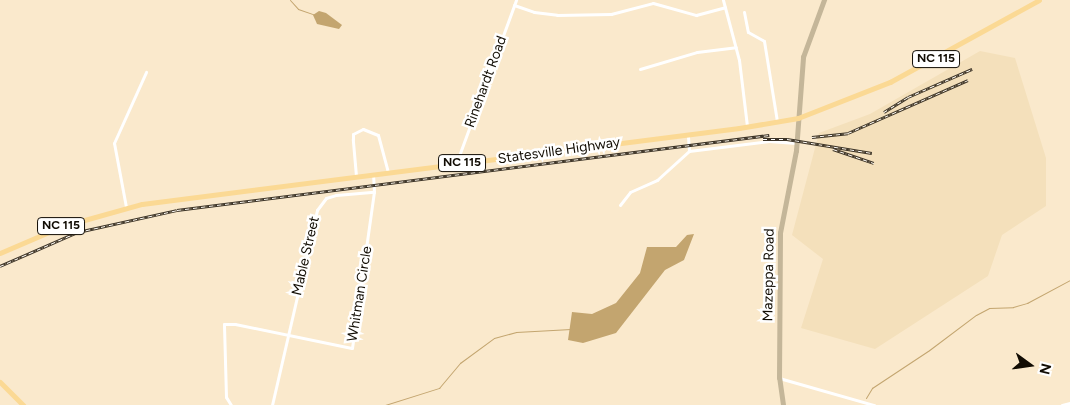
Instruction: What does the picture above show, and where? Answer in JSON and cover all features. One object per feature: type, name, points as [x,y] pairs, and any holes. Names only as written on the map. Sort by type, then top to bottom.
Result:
[{"type":"main road","name":"Statesville Highway","points":[[0,253],[63,226],[126,207],[747,127],[798,118],[859,96],[908,73],[1039,0]]},
{"type":"main road","points":[[0,382],[23,405]]},
{"type":"street","name":"Rinehardt Road","points":[[456,164],[516,0]]},
{"type":"street","points":[[723,0],[736,47],[747,127]]},
{"type":"street","name":"Mazeppa Road","points":[[783,405],[779,378],[778,247],[796,144],[803,57],[824,0]]},
{"type":"street","points":[[514,5],[534,12],[557,16],[611,14],[653,3],[696,15],[725,7]]},
{"type":"street","points":[[744,12],[748,32],[764,41],[778,121]]},
{"type":"street","points":[[640,68],[697,52],[736,47]]},
{"type":"street","points":[[126,207],[114,144],[146,72]]},
{"type":"street","points":[[356,177],[353,134],[363,129],[378,135],[388,173]]},
{"type":"street","points":[[688,134],[689,151]]},
{"type":"street","points":[[620,205],[630,192],[657,180],[689,151],[769,142],[796,144]]},
{"type":"street","name":"Whitman Circle","points":[[288,335],[352,348],[374,192],[373,175]]},
{"type":"street","name":"Mable Street","points":[[272,405],[320,203],[336,195],[374,192]]},
{"type":"street","points":[[228,404],[224,324],[288,335]]},
{"type":"street","points":[[779,378],[874,405]]},
{"type":"street","points":[[1062,405],[1070,403]]},
{"type":"shaded area","points":[[319,11],[326,13],[342,25],[339,29],[317,24],[313,15]]},
{"type":"shaded area","points":[[980,51],[1015,58],[1046,158],[1046,206],[1002,235],[988,276],[875,349],[801,328],[823,259],[792,235],[819,133],[870,114]]},
{"type":"shaded area","points":[[694,234],[684,260],[665,270],[616,333],[583,343],[568,340],[572,312],[592,314],[616,303],[640,273],[647,247],[676,247],[687,235]]},
{"type":"waterway","points":[[290,0],[298,9],[315,15]]},
{"type":"waterway","points":[[866,398],[872,388],[928,351],[976,315],[989,308],[1013,307],[1027,303],[1070,280]]},
{"type":"waterway","points":[[385,405],[439,388],[460,363],[494,338],[516,332],[571,329]]},
{"type":"railway","points":[[884,112],[908,97],[972,69]]},
{"type":"railway","points":[[812,137],[848,133],[968,80]]},
{"type":"railway","points":[[0,266],[78,232],[177,210],[769,135]]},
{"type":"railway","points":[[763,139],[787,139],[872,153]]},
{"type":"railway","points":[[833,149],[874,163]]}]
